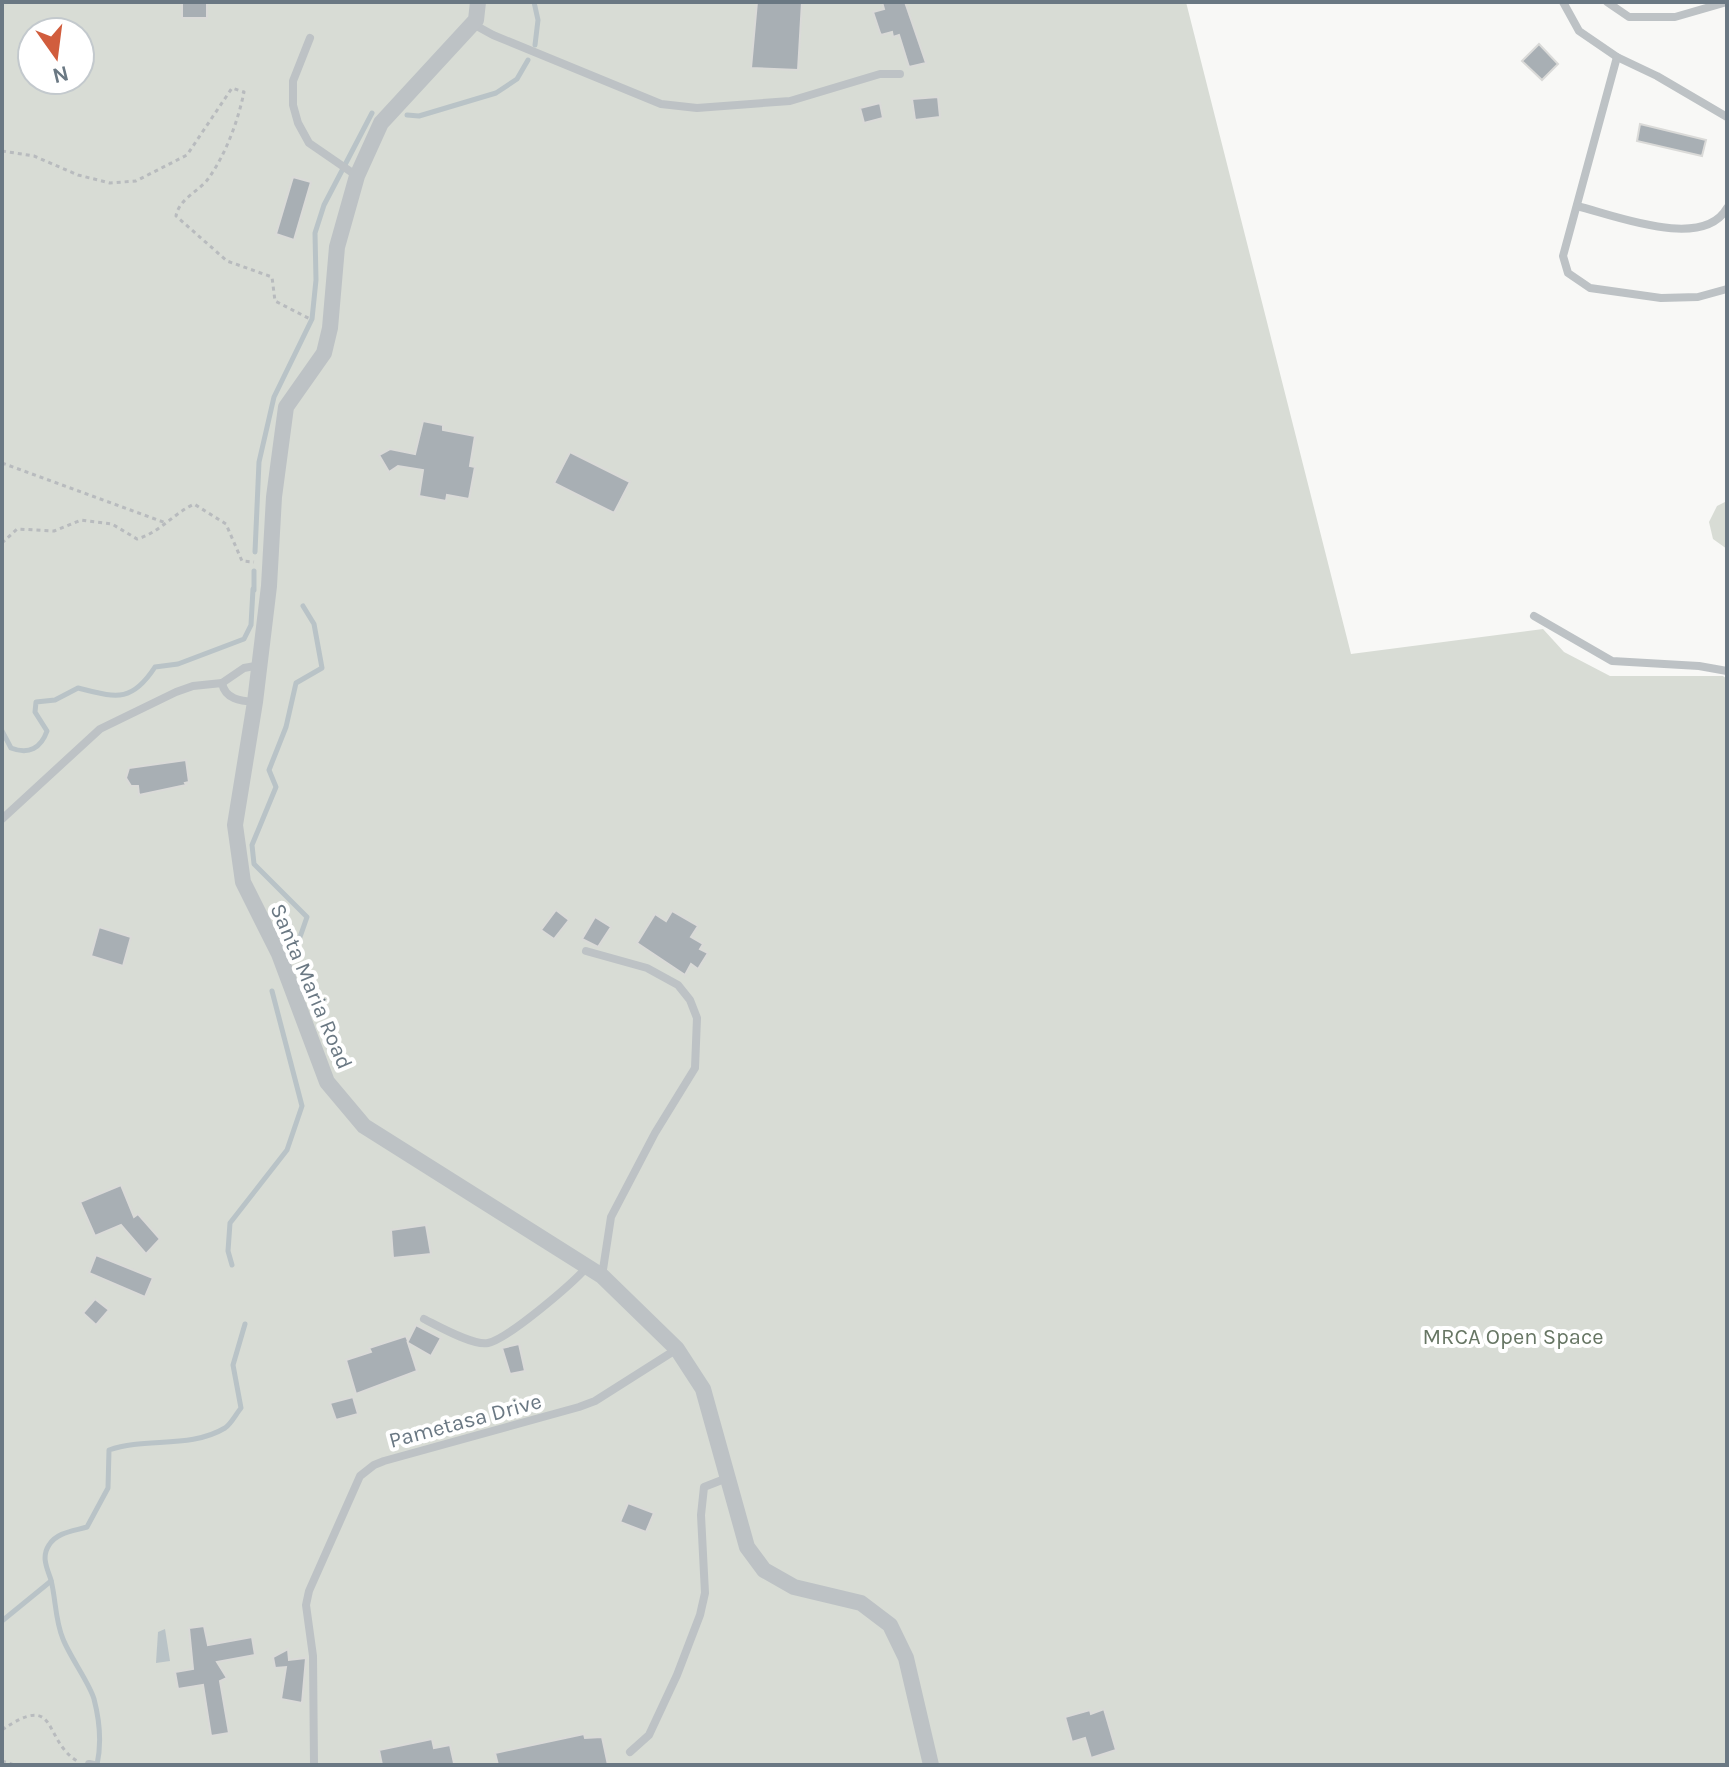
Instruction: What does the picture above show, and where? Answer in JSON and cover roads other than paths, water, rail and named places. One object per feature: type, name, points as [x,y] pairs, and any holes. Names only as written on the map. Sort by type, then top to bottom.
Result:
[{"type":"street","name":"Santa Maria Road","points":[[478,2],[476,20],[381,123],[355,174],[337,247],[330,328],[324,353],[286,407],[274,497],[260,665],[235,825],[243,882],[279,954],[327,1082],[364,1126],[594,1272],[677,1349],[703,1389],[747,1547],[764,1570],[794,1587],[861,1603],[890,1625],[906,1658],[931,1765]]},
{"type":"lane","points":[[1563,2],[1579,31],[1617,57],[1657,76],[1727,117]]},
{"type":"lane","points":[[1607,2],[1629,17],[1675,17],[1727,2]]},
{"type":"lane","points":[[473,23],[493,35],[661,104],[697,108],[790,101],[880,74],[900,74]]},
{"type":"lane","points":[[310,38],[293,81],[293,105],[298,123],[309,143],[355,174]]},
{"type":"lane","points":[[1617,57],[1563,256],[1568,273],[1590,288],[1661,298],[1698,297],[1727,289]]},
{"type":"lane","points":[[1577,206],[1686,231],[1710,224],[1727,208]]},
{"type":"lane","points":[[1534,616],[1612,661],[1699,666],[1727,671]]},
{"type":"lane","points":[[2,819],[100,729],[176,692],[193,686],[222,683],[244,668],[260,665]]},
{"type":"lane","points":[[222,683],[226,693],[239,701],[255,702]]},
{"type":"lane","points":[[424,1319],[473,1341],[491,1342],[594,1272],[611,1217],[655,1133],[695,1068],[697,1018],[690,1000],[678,985],[647,968],[586,951]]},
{"type":"lane","name":"Pametasa Drive","points":[[314,1765],[313,1656],[306,1605],[309,1591],[360,1476],[384,1461],[587,1404],[677,1349]]},
{"type":"lane","points":[[630,1752],[649,1735],[700,1615],[705,1593],[701,1515],[704,1487],[728,1477]]},
{"type":"waterway","points":[[534,2],[538,20],[535,45]]},
{"type":"waterway","points":[[407,115],[419,116],[496,93],[517,79],[528,60]]},
{"type":"waterway","points":[[255,552],[259,462],[274,397],[312,319],[316,280],[315,233],[324,205],[372,113]]},
{"type":"waterway","points":[[254,571],[254,590]]},
{"type":"waterway","points":[[2,731],[11,748],[29,750],[41,742],[47,731],[35,712],[36,702],[55,700],[78,688],[121,695],[138,687],[155,667],[178,664],[244,639],[251,625],[253,589]]},
{"type":"waterway","points":[[293,957],[307,917],[254,864],[252,845],[276,787],[269,770],[286,727],[296,683],[322,668],[314,624],[303,606]]},
{"type":"waterway","points":[[232,1265],[228,1251],[230,1223],[287,1150],[302,1106],[272,991]]},
{"type":"waterway","points":[[97,1765],[100,1740],[96,1707],[92,1693],[60,1632],[45,1554],[52,1541],[61,1535],[87,1527],[108,1488],[109,1450],[197,1438],[229,1424],[241,1408],[233,1365],[245,1324]]},
{"type":"waterway","points":[[2,1621],[51,1581]]},
{"type":"park label","name":"MRCA Open Space","points":[[1513,1336]]}]
